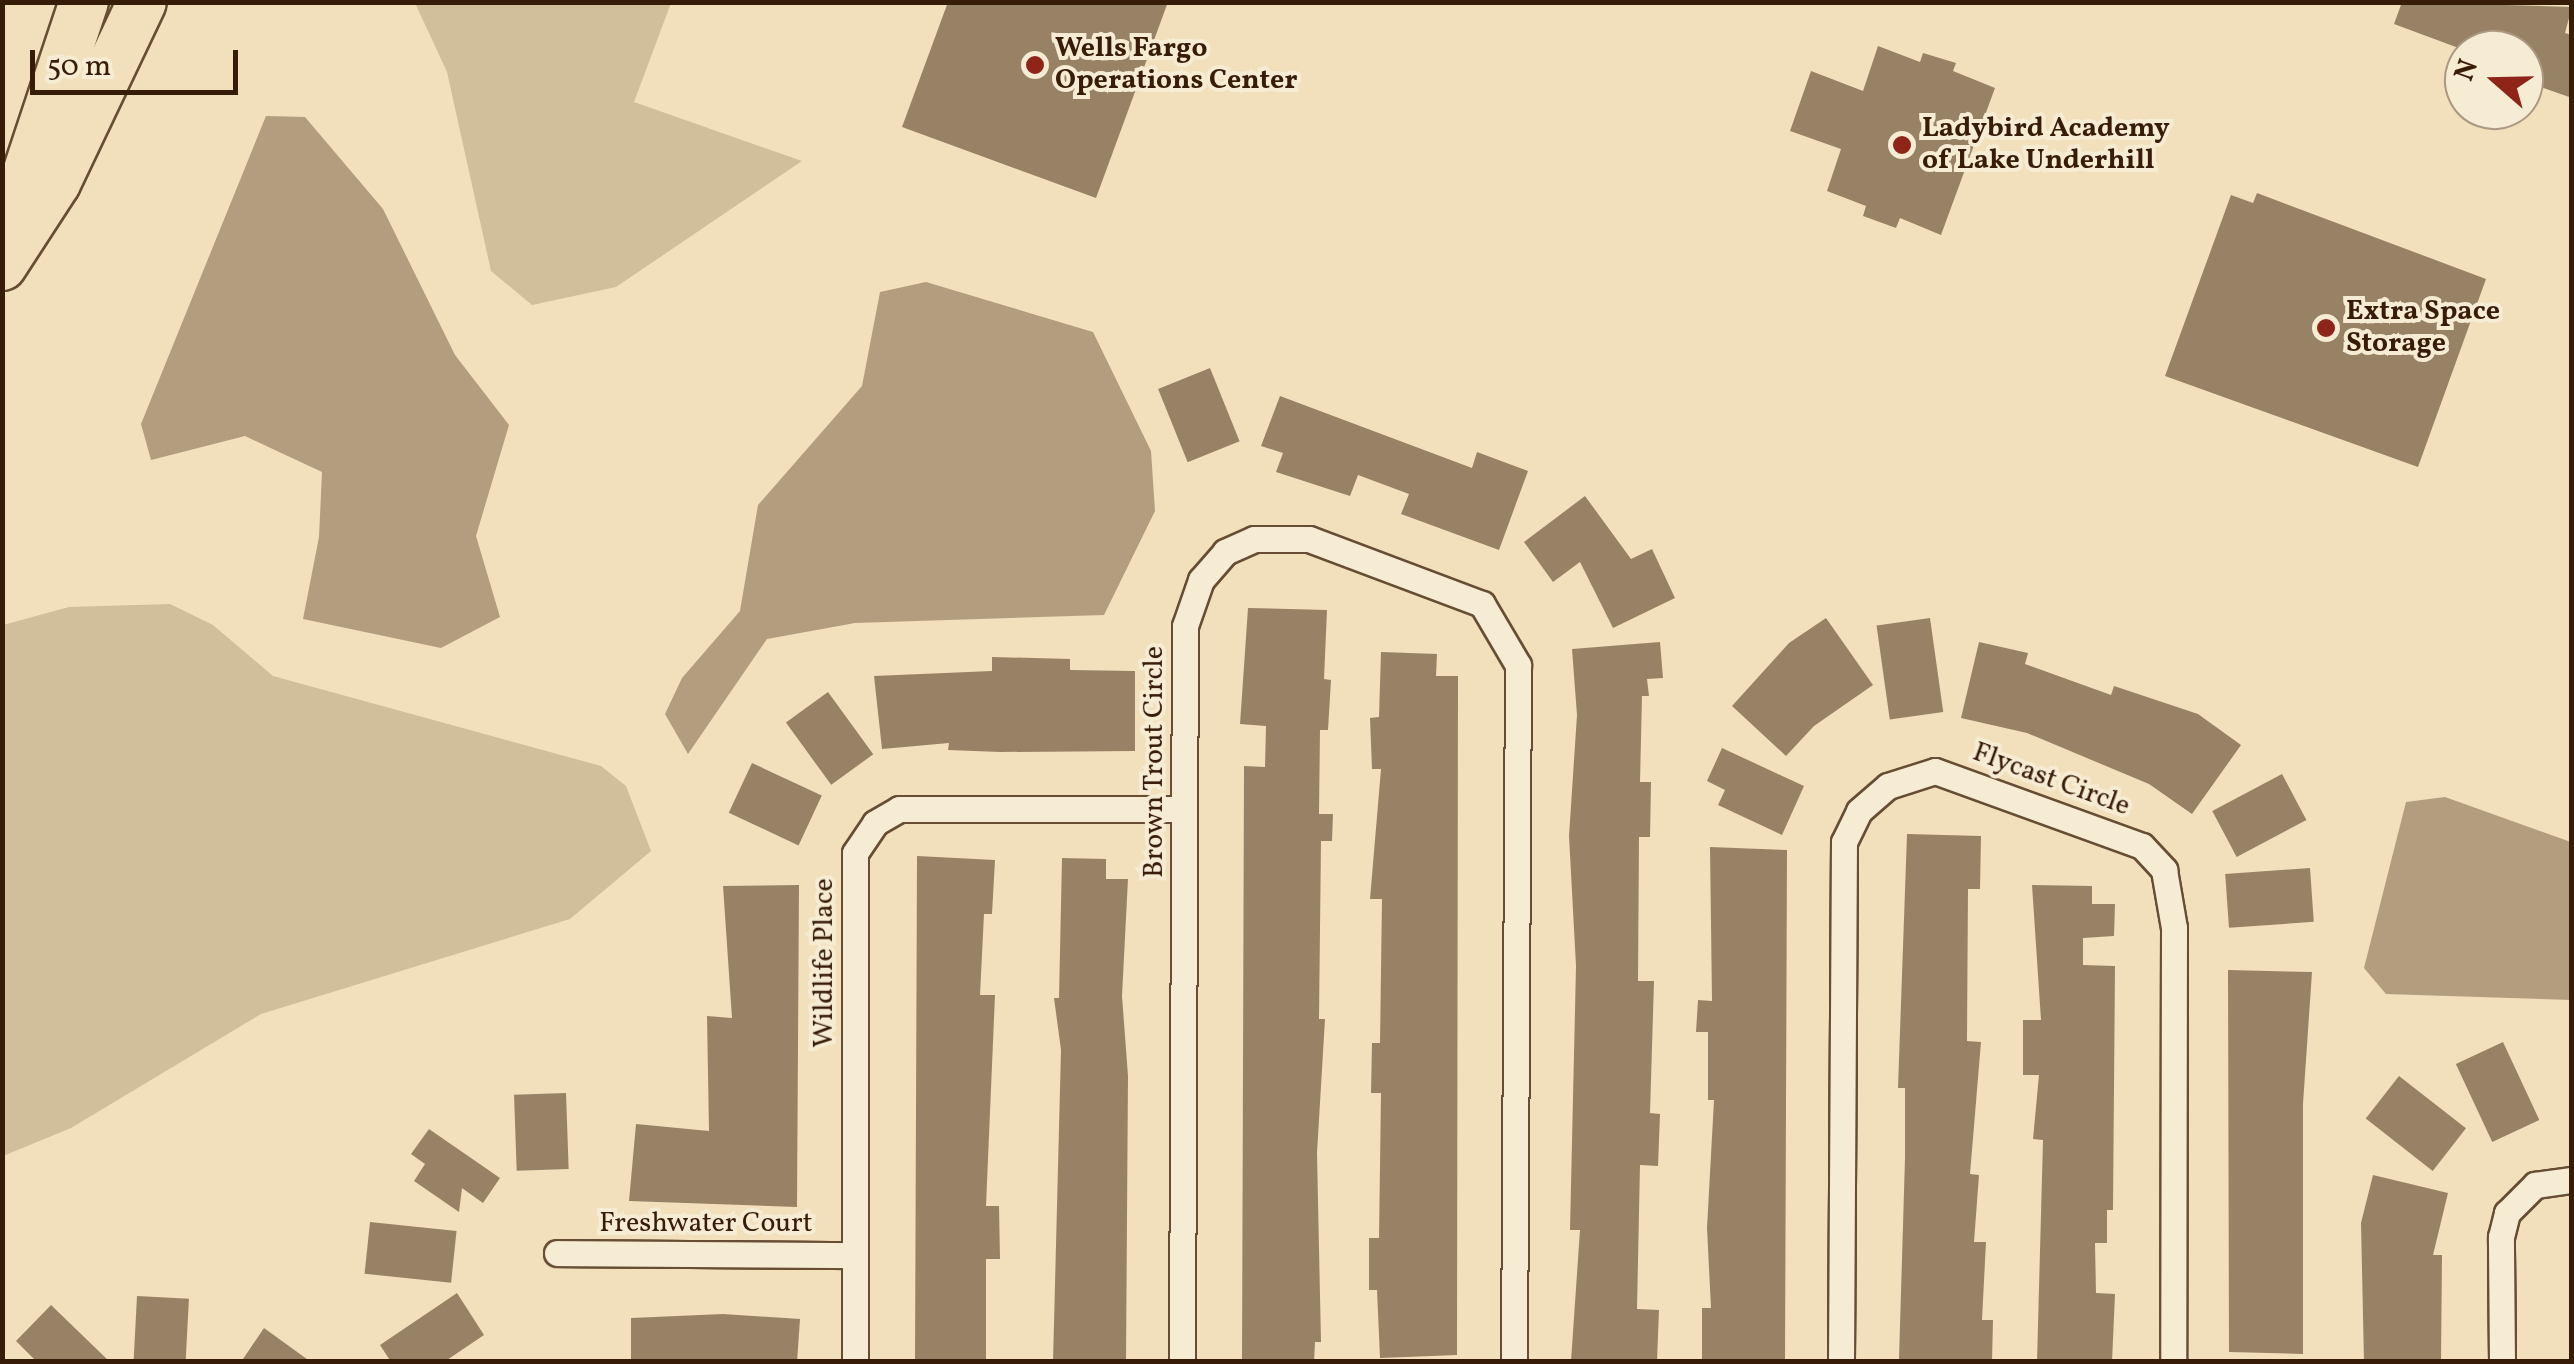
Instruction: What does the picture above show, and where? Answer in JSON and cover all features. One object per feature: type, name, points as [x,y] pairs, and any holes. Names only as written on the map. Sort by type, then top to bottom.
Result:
[{"type":"highway","points":[[2,250],[84,2]]},
{"type":"highway","points":[[2,266],[56,184],[142,2]]},
{"type":"street","name":"Brown Trout Circle","points":[[1182,1362],[1186,626],[1201,580],[1226,552],[1254,539],[1309,540],[1482,604],[1518,665],[1514,1362]]},
{"type":"street","name":"Flycast Circle","points":[[1841,1362],[1844,842],[1859,811],[1888,786],[1936,771],[2142,846],[2164,870],[2174,928],[2172,1362]]},
{"type":"street","name":"Wildlife Place","points":[[855,1362],[855,853],[876,823],[898,809],[1184,809]]},
{"type":"street","points":[[2502,1362],[2500,1237],[2506,1214],[2535,1185],[2572,1180]]},
{"type":"street","name":"Freshwater Court","points":[[557,1253],[856,1256]]},
{"type":"shaded area","points":[[415,3],[671,3],[634,102],[802,161],[616,287],[532,305],[491,271],[447,72]]},
{"type":"shaded area","points":[[266,116],[305,117],[383,209],[455,355],[509,425],[476,536],[500,617],[441,648],[303,619],[319,537],[322,472],[245,436],[151,460],[141,424]]},
{"type":"shaded area","points":[[926,282],[1093,332],[1151,451],[1155,511],[1104,615],[855,623],[767,639],[688,754],[665,714],[682,678],[740,611],[758,505],[862,386],[880,292]]},
{"type":"shaded area","points":[[170,604],[213,625],[273,676],[601,766],[626,786],[651,851],[570,919],[261,1014],[71,1128],[3,1156],[3,625],[69,607]]},
{"type":"shaded area","points":[[2445,797],[2571,842],[2571,1000],[2386,994],[2364,968],[2406,802]]},
{"type":"building","name":"Wells Fargo Operations Center","points":[[948,2],[1168,2],[1096,198],[902,127]]},
{"type":"building","points":[[2402,2],[2572,7],[2565,33],[2572,35],[2572,98],[2544,88],[2544,30],[2444,30],[2444,43],[2394,24]]},
{"type":"building","name":"Ladybird Academy of Lake Underhill","points":[[1878,46],[1920,62],[1923,53],[1956,63],[1953,71],[1995,88],[1941,235],[1900,218],[1896,228],[1863,216],[1866,206],[1827,191],[1841,149],[1790,131],[1811,71],[1863,91]]},
{"type":"building","name":"Extra Space Storage","points":[[2257,193],[2486,279],[2418,467],[2165,376],[2231,195],[2253,203]]},
{"type":"building","points":[[1210,368],[1240,441],[1188,462],[1158,389]]},
{"type":"building","points":[[1280,396],[1472,468],[1477,452],[1528,471],[1499,550],[1401,514],[1409,494],[1358,475],[1350,496],[1276,472],[1283,453],[1261,446]]},
{"type":"building","points":[[1585,496],[1631,559],[1652,549],[1675,598],[1613,628],[1580,562],[1553,582],[1524,542]]},
{"type":"building","points":[[1248,608],[1327,610],[1324,679],[1331,680],[1328,730],[1320,730],[1319,814],[1333,814],[1332,841],[1321,841],[1319,1019],[1325,1019],[1317,1153],[1321,1342],[1315,1342],[1314,1362],[1242,1362],[1244,766],[1265,767],[1266,726],[1240,724]]},
{"type":"building","points":[[1826,618],[1873,685],[1814,726],[1786,756],[1732,706],[1789,643]]},
{"type":"building","points":[[1930,618],[1943,712],[1890,720],[1877,626]]},
{"type":"building","points":[[1660,642],[1663,678],[1647,679],[1649,696],[1642,696],[1640,782],[1651,782],[1650,837],[1639,837],[1638,981],[1654,981],[1650,1113],[1660,1114],[1658,1166],[1640,1165],[1637,1309],[1659,1310],[1657,1362],[1571,1361],[1580,1230],[1570,1230],[1576,966],[1569,836],[1577,715],[1572,649]]},
{"type":"building","points":[[1979,642],[2028,653],[2025,664],[2111,695],[2114,686],[2198,714],[2241,745],[2192,814],[2149,784],[2027,733],[1961,718]]},
{"type":"building","points":[[1381,652],[1437,654],[1436,676],[1458,676],[1457,1355],[1380,1358],[1377,1290],[1369,1290],[1369,1238],[1379,1238],[1381,1093],[1371,1093],[1372,1043],[1380,1043],[1382,899],[1370,899],[1381,769],[1372,769],[1370,718],[1379,717]]},
{"type":"building","points":[[992,657],[1070,659],[1070,670],[1135,671],[1135,751],[948,750],[949,743],[882,749],[874,676],[992,671]]},
{"type":"building","points":[[828,692],[873,754],[831,785],[786,723]]},
{"type":"building","points":[[1722,748],[1804,786],[1782,835],[1718,805],[1725,790],[1707,781]]},
{"type":"building","points":[[752,763],[822,796],[799,845],[729,813]]},
{"type":"building","points":[[2282,774],[2306,820],[2237,857],[2212,811]]},
{"type":"building","points":[[1907,834],[1981,836],[1980,889],[1968,889],[1967,1041],[1981,1042],[1970,1174],[1979,1175],[1974,1242],[1986,1242],[1982,1320],[1993,1320],[1992,1362],[1899,1359],[1905,1088],[1898,1088]]},
{"type":"building","points":[[1710,847],[1787,850],[1785,1362],[1702,1362],[1702,1308],[1711,1308],[1707,1228],[1714,1100],[1708,1100],[1708,1032],[1696,1032],[1698,1000],[1712,1001]]},
{"type":"building","points":[[917,856],[995,860],[992,914],[984,914],[980,995],[995,995],[986,1206],[999,1206],[1000,1259],[986,1259],[986,1362],[915,1362]]},
{"type":"building","points":[[1062,858],[1106,859],[1106,879],[1128,879],[1122,996],[1128,1076],[1126,1362],[1053,1362],[1061,1050],[1054,998],[1059,998]]},
{"type":"building","points":[[2310,868],[2314,922],[2229,928],[2225,874]]},
{"type":"building","points":[[799,885],[797,1207],[629,1201],[636,1124],[709,1131],[707,1016],[732,1018],[723,886]]},
{"type":"building","points":[[2032,885],[2092,886],[2092,904],[2115,904],[2114,936],[2083,938],[2083,965],[2115,966],[2113,1210],[2107,1210],[2107,1243],[2095,1243],[2096,1293],[2115,1294],[2112,1362],[2037,1362],[2043,1140],[2033,1139],[2039,1075],[2023,1075],[2023,1020],[2041,1020]]},
{"type":"building","points":[[2228,970],[2312,972],[2303,1104],[2303,1354],[2229,1352]]},
{"type":"building","points":[[2503,1042],[2539,1120],[2492,1142],[2456,1064]]},
{"type":"building","points":[[2399,1076],[2466,1128],[2433,1171],[2366,1119]]},
{"type":"building","points":[[566,1093],[569,1169],[517,1171],[514,1095]]},
{"type":"building","points":[[429,1129],[500,1178],[483,1203],[462,1188],[459,1212],[414,1181],[425,1164],[411,1154]]},
{"type":"building","points":[[2373,1175],[2448,1193],[2433,1255],[2442,1255],[2441,1362],[2364,1362],[2361,1223]]},
{"type":"building","points":[[370,1222],[457,1231],[451,1283],[365,1274]]},
{"type":"building","points":[[457,1293],[484,1335],[444,1362],[391,1362],[380,1345]]},
{"type":"building","points":[[137,1296],[189,1299],[186,1362],[134,1362]]},
{"type":"building","points":[[51,1305],[110,1362],[37,1362],[16,1341]]},
{"type":"building","points":[[723,1314],[800,1319],[797,1362],[631,1362],[631,1318]]},
{"type":"building","points":[[264,1328],[311,1362],[241,1362]]},
{"type":"place","name":"Wells Fargo Operations Center","points":[[1035,65]]},
{"type":"place","name":"Ladybird Academy of Lake Underhill","points":[[1902,145]]},
{"type":"place","name":"Extra Space Storage","points":[[2326,328]]}]
